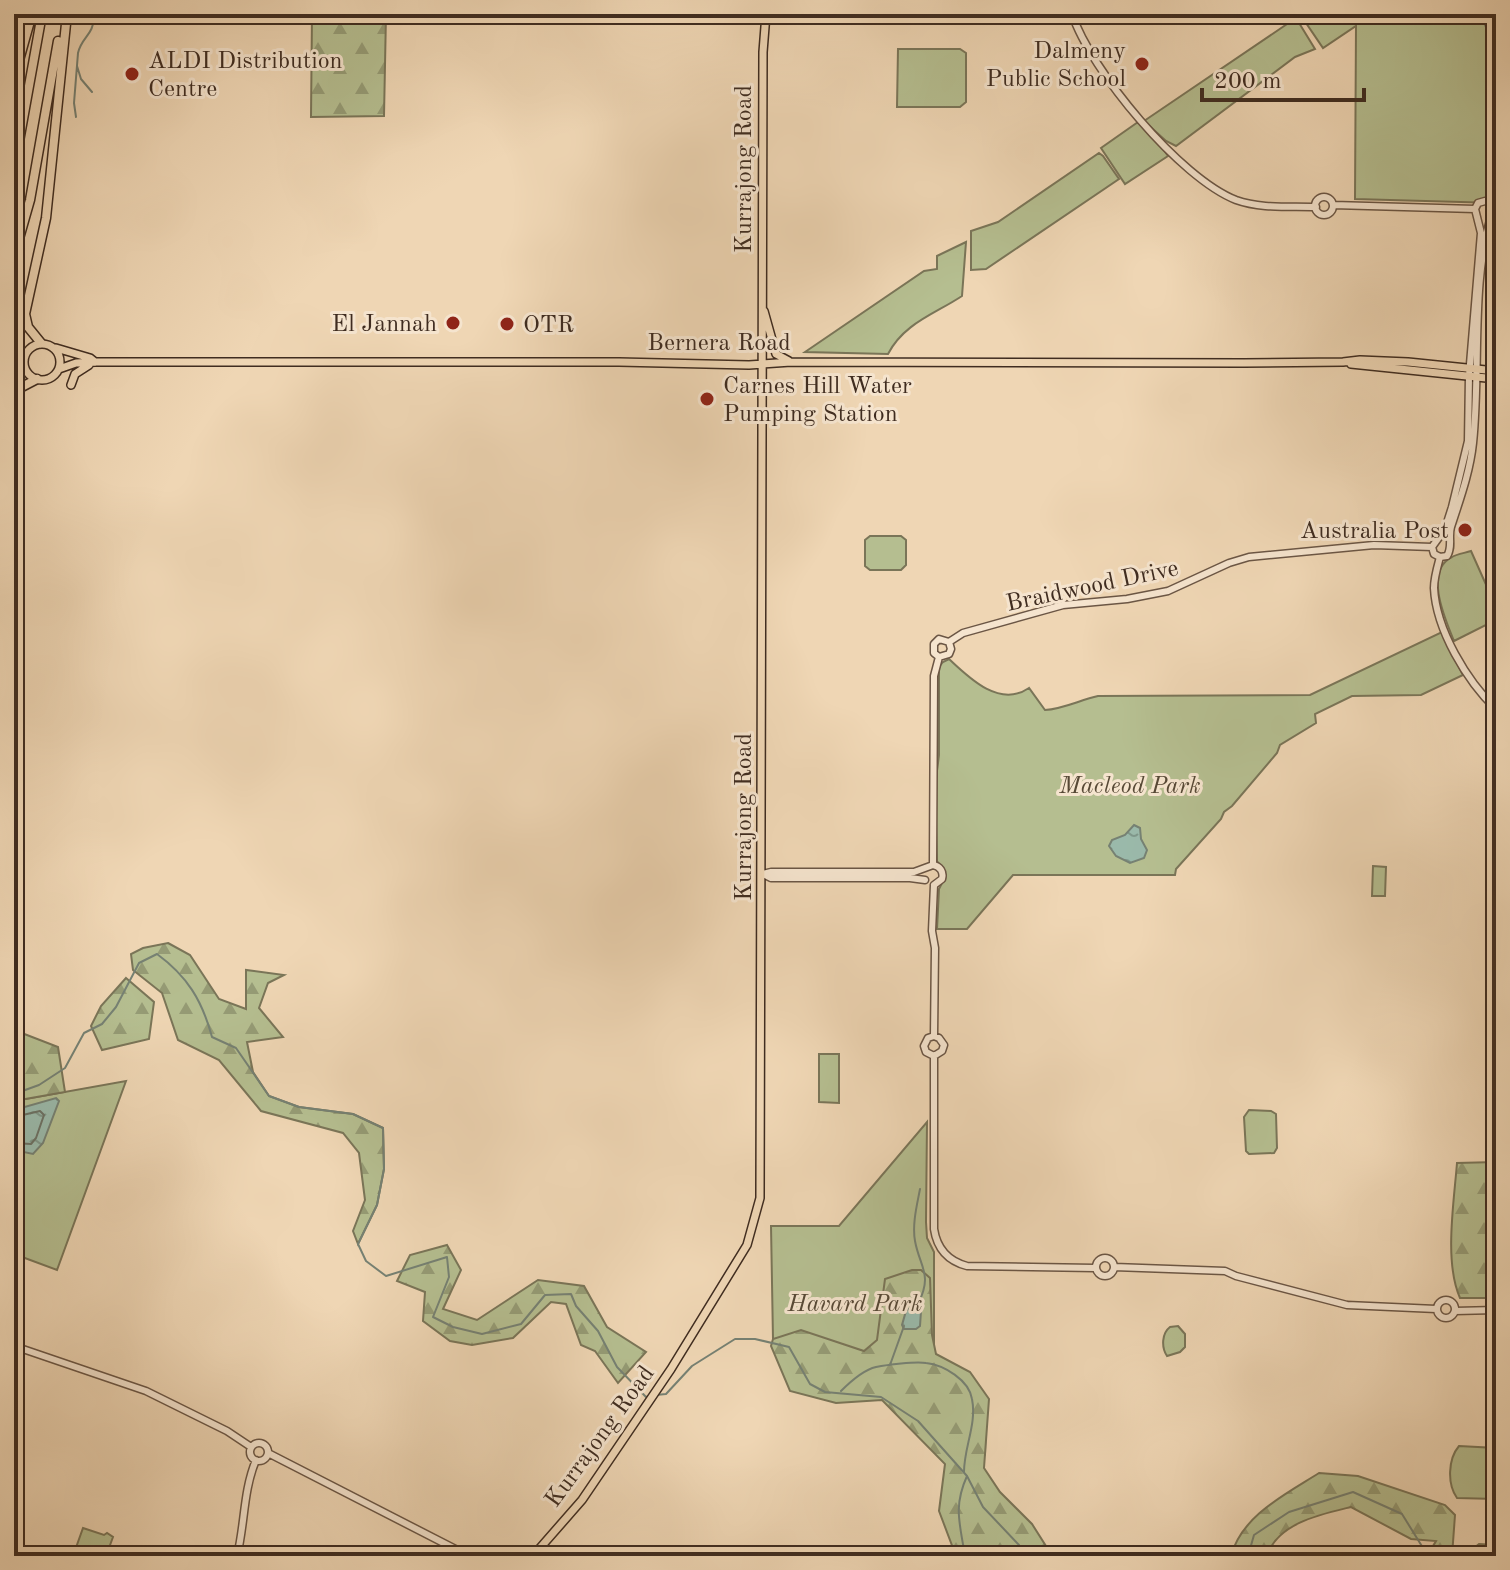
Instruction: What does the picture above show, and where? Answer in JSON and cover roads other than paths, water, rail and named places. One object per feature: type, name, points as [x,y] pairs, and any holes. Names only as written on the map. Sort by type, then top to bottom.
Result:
[{"type":"highway","points":[[14,78],[32,14]]},
{"type":"highway","points":[[14,169],[42,14]]},
{"type":"highway","points":[[14,256],[30,200],[64,14]]},
{"type":"highway","points":[[41,343],[28,327],[25,314],[44,230],[64,14]]},
{"type":"highway","points":[[14,391],[33,376]]},
{"type":"main road","name":"Kurrajong Road","points":[[532,1555],[582,1500],[638,1421],[742,1253],[758,1210],[762,1168],[762,307],[763,52],[766,14]]},
{"type":"main road","points":[[762,307],[771,327],[776,354],[791,362]]},
{"type":"main road","points":[[14,357],[41,343],[54,348],[60,357],[59,369],[49,379],[14,367]]},
{"type":"main road","name":"Bernera Road","points":[[54,348],[90,358],[92,364]]},
{"type":"main road","points":[[29,350],[24,359],[33,376]]},
{"type":"main road","name":"Bernera Road","points":[[59,369],[76,363],[1343,362],[1472,373],[1496,379]]},
{"type":"main road","points":[[71,385],[75,375],[92,364]]},
{"type":"main road","name":"Bernera Road","points":[[1472,373],[1496,371]]},
{"type":"street","points":[[1072,14],[1083,37],[1133,112],[1174,157],[1210,184],[1243,202],[1316,207]]},
{"type":"street","points":[[1324,197],[1330,199],[1333,205],[1331,212],[1324,214],[1319,213],[1316,207],[1317,200],[1324,197]]},
{"type":"street","points":[[1477,213],[1478,203],[1485,201],[1495,210],[1489,218],[1485,238],[1472,373],[1472,448],[1449,534],[1449,554],[1440,557],[1434,554],[1432,547],[1439,540],[1452,507],[1468,441],[1472,373],[1481,233],[1477,213]]},
{"type":"street","points":[[1333,205],[1477,213],[1482,219],[1489,218]]},
{"type":"street","points":[[1439,540],[1449,543]]},
{"type":"street","name":"Braidwood Drive","points":[[949,642],[963,633],[1063,605],[1134,598],[1168,591],[1249,557],[1374,545],[1432,547]]},
{"type":"street","points":[[1440,557],[1434,587],[1444,626],[1467,676],[1496,709]]},
{"type":"street","points":[[942,639],[949,642],[951,647],[949,654],[939,657],[933,650],[935,642],[942,639]]},
{"type":"street","points":[[925,880],[929,867],[934,676],[939,657]]},
{"type":"street","points":[[763,874],[914,872],[939,867],[943,873],[942,879],[934,885]]},
{"type":"street","points":[[763,874],[771,878],[895,877],[925,880],[934,885]]},
{"type":"street","points":[[934,885],[934,1036]]},
{"type":"street","points":[[934,1036],[944,1045],[942,1051],[934,1056],[928,1054],[924,1046],[928,1038],[934,1036]]},
{"type":"street","points":[[934,1056],[934,1229],[942,1250],[952,1260],[967,1266],[1095,1268]]},
{"type":"street","points":[[1095,1268],[1098,1261],[1105,1258],[1114,1267]]},
{"type":"street","points":[[1095,1268],[1105,1276],[1110,1275],[1114,1267]]},
{"type":"street","points":[[1114,1267],[1225,1271],[1347,1305],[1436,1309]]},
{"type":"street","points":[[1446,1300],[1453,1303],[1455,1311],[1446,1319],[1438,1315],[1436,1309],[1440,1302],[1446,1300]]},
{"type":"street","points":[[1455,1311],[1496,1310]]},
{"type":"street","points":[[14,1346],[146,1391],[227,1431],[251,1447]]},
{"type":"street","points":[[268,1453],[264,1460],[256,1460],[250,1454],[251,1447],[263,1443],[268,1453],[469,1556]]},
{"type":"street","points":[[237,1556],[243,1532],[247,1486],[256,1460]]},
{"type":"water","points":[[1134,825],[1140,828],[1147,850],[1144,858],[1130,863],[1116,856],[1109,846],[1112,840],[1125,835]]},
{"type":"water","points":[[56,1098],[59,1101],[43,1143],[33,1154],[14,1150],[14,1110]]},
{"type":"water","points":[[918,1303],[920,1326],[904,1329],[902,1325],[906,1311]]},
{"type":"waterway","points":[[76,117],[74,103],[78,53],[92,27],[95,14]]},
{"type":"waterway","points":[[1480,14],[1496,49]]},
{"type":"waterway","points":[[77,66],[81,79],[92,92]]},
{"type":"waterway","points":[[14,1094],[39,1085],[65,1068],[84,1033],[102,1024],[116,1007],[139,963],[157,954],[177,971],[192,990],[212,1037],[236,1048],[269,1096],[299,1107],[353,1114],[383,1128],[384,1169],[377,1205],[358,1244],[366,1261],[386,1276],[447,1257],[449,1277],[433,1317],[453,1327],[482,1334],[521,1324],[545,1295],[571,1294],[576,1306],[598,1331],[617,1367],[646,1397],[650,1396]]},
{"type":"waterway","points":[[918,1304],[925,1285],[914,1235],[920,1189]]},
{"type":"waterway","points":[[890,1365],[904,1326]]},
{"type":"waterway","points":[[656,1395],[666,1394],[692,1366],[735,1339],[755,1339],[789,1347],[810,1384],[825,1392],[881,1397],[918,1421],[967,1476],[983,1507],[1019,1545],[1025,1556]]},
{"type":"waterway","points":[[841,1391],[866,1371],[887,1365],[926,1363],[955,1375],[970,1392],[973,1408],[964,1472]]},
{"type":"waterway","points":[[965,1556],[959,1506],[967,1476]]},
{"type":"waterway","points":[[1248,1556],[1254,1535],[1289,1512],[1353,1492],[1402,1514],[1428,1556]]},
{"type":"place","name":"Dalmeny Public School","points":[[1142,64]]},
{"type":"place","name":"ALDI Distribution Centre","points":[[132,74]]},
{"type":"place","name":"El Jannah","points":[[453,323]]},
{"type":"place","name":"OTR","points":[[507,324]]},
{"type":"place","name":"Carnes Hill Water Pumping Station","points":[[707,399]]},
{"type":"place","name":"Australia Post","points":[[1465,530]]},
{"type":"park label","name":"Macleod Park","points":[[1130,785]]},
{"type":"park label","name":"Havard Park","points":[[855,1303]]}]
